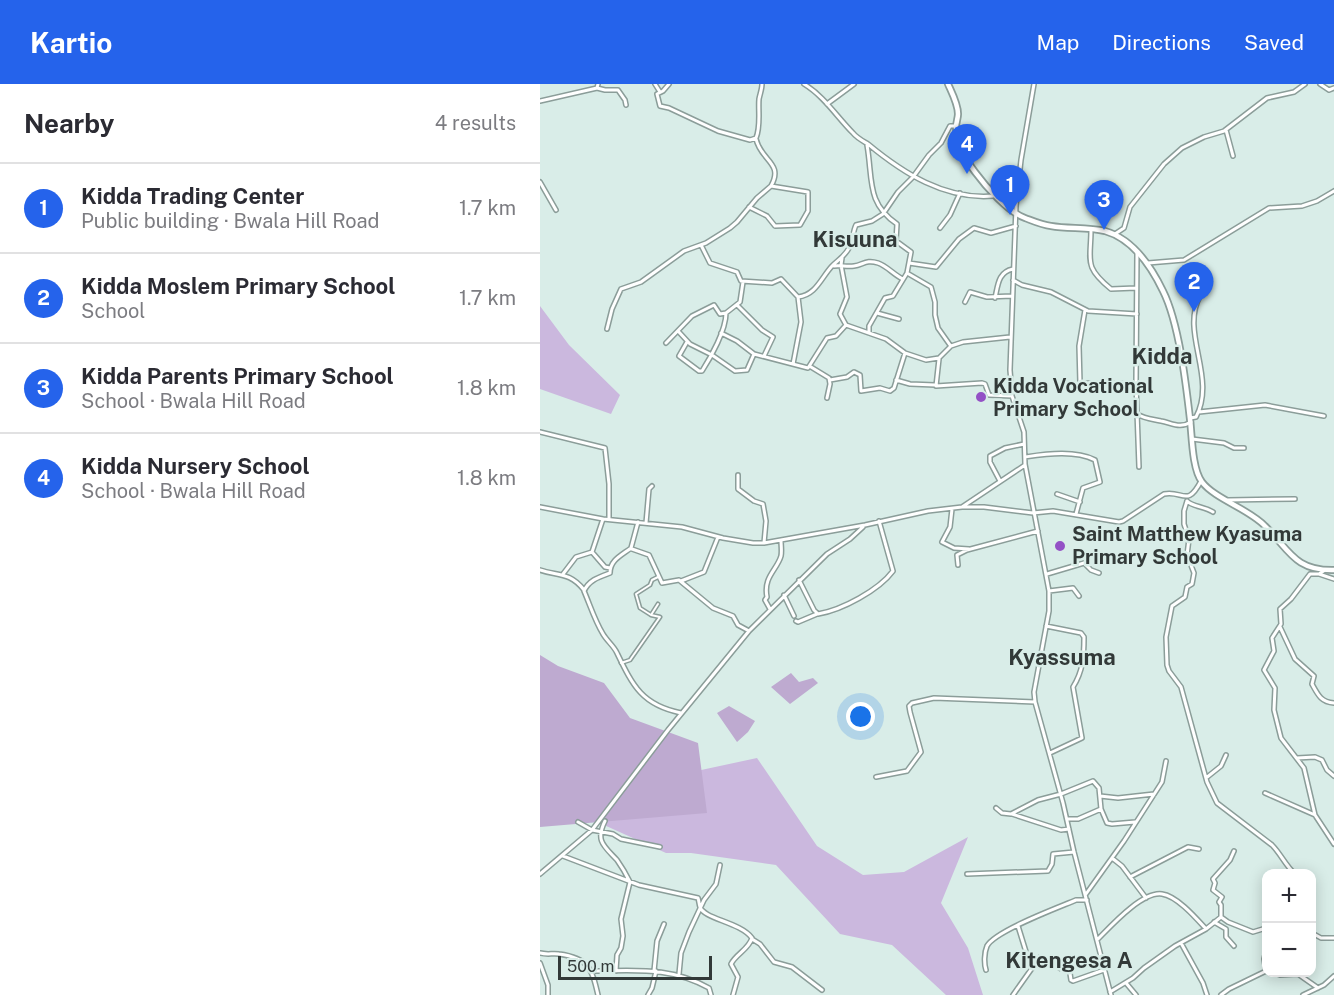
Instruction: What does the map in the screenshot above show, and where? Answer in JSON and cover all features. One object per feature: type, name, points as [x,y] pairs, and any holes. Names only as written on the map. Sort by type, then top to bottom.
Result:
[{"type":"street","points":[[654,84],[660,92]]},
{"type":"street","points":[[669,84],[656,96],[660,106],[718,131],[750,140],[756,138]]},
{"type":"street","points":[[607,329],[612,309],[621,289],[641,282],[684,251],[701,245],[737,222],[771,186],[776,176],[775,168],[760,149],[756,138],[761,112],[759,95],[762,84]]},
{"type":"street","points":[[804,84],[827,104],[855,135],[913,177],[931,186],[960,193],[995,195]]},
{"type":"street","points":[[827,104],[854,84]]},
{"type":"street","points":[[948,84],[958,108],[956,126],[959,144],[969,162],[995,195],[1015,213],[1044,225],[1091,229],[1113,234],[1128,243],[1148,264],[1163,290],[1171,312],[1186,385],[1196,466],[1201,481],[1260,521],[1290,555],[1310,566],[1334,570]]},
{"type":"street","points":[[1034,84],[1015,213],[1010,337],[1012,396],[1024,432],[1025,464],[1049,591],[1046,626],[1034,692],[1110,994],[1144,968],[1221,917]]},
{"type":"street","points":[[1113,234],[1124,228],[1130,207],[1164,164],[1179,151],[1191,143],[1226,130],[1268,98],[1294,92],[1305,84]]},
{"type":"street","points":[[1320,84],[1329,90],[1334,88]]},
{"type":"street","points":[[540,101],[598,86],[605,90],[618,90],[626,105]]},
{"type":"street","points":[[798,297],[807,295],[816,288],[832,266],[851,247],[852,234],[856,225],[872,221],[882,214],[941,143],[950,126],[956,126]]},
{"type":"street","points":[[1226,130],[1233,156]]},
{"type":"street","points":[[867,144],[873,197],[882,214],[897,224],[896,241],[911,252],[907,273],[893,296],[885,298],[869,326],[869,333]]},
{"type":"street","points":[[540,182],[556,210]]},
{"type":"street","points":[[749,207],[770,218],[775,226],[801,224],[808,211],[807,191],[792,191],[771,186]]},
{"type":"street","points":[[1148,264],[1184,260],[1269,208],[1302,206],[1334,191]]},
{"type":"street","points":[[940,228],[950,215],[960,193]]},
{"type":"street","points":[[909,263],[936,267],[959,239],[974,228],[994,233],[1016,226]]},
{"type":"street","points":[[1091,229],[1089,262],[1093,271],[1111,289],[1137,288]]},
{"type":"street","points":[[666,343],[692,316],[714,305],[720,314],[726,313],[737,305],[742,297],[743,282],[737,272],[710,263],[701,245]]},
{"type":"street","points":[[1137,251],[1136,384],[1139,468]]},
{"type":"street","points":[[843,257],[841,265],[847,297],[840,314],[846,326],[886,339],[905,353],[926,360],[939,358],[951,346],[974,339],[1010,337]]},
{"type":"street","points":[[832,266],[856,266],[871,261],[884,266],[903,279]]},
{"type":"street","points":[[995,297],[1003,272],[1013,269]]},
{"type":"street","points":[[907,273],[931,287],[938,328],[951,346]]},
{"type":"street","points":[[743,282],[772,283],[781,279],[798,297],[801,322],[793,364]]},
{"type":"street","points":[[1013,280],[1022,285],[1051,292],[1085,310],[1137,314]]},
{"type":"street","points":[[965,302],[970,292],[984,297],[1012,296]]},
{"type":"street","points":[[1137,414],[1149,420],[1163,421],[1176,426],[1185,425],[1199,412],[1204,387],[1193,333],[1194,315],[1200,296]]},
{"type":"street","points":[[737,305],[762,330],[772,336],[764,356]]},
{"type":"street","points":[[1085,310],[1079,346],[1080,383],[1136,384]]},
{"type":"street","points":[[687,342],[679,356],[699,371],[702,370],[712,355],[726,322],[726,313]]},
{"type":"street","points":[[877,313],[899,319]]},
{"type":"street","points":[[811,367],[827,338],[836,336],[846,326]]},
{"type":"street","points":[[678,331],[685,336],[687,342],[712,355],[735,371],[747,370],[754,354]]},
{"type":"street","points":[[721,333],[737,341],[754,354],[811,367],[816,372],[827,375],[830,380],[827,398]]},
{"type":"street","points":[[830,380],[847,377],[854,372],[860,375],[861,391],[880,388],[888,392],[894,388],[905,353]]},
{"type":"street","points":[[935,385],[939,358]]},
{"type":"street","points":[[896,380],[910,384],[935,385],[982,383],[985,384],[989,394],[1012,396]]},
{"type":"street","points":[[1199,412],[1265,405],[1324,416]]},
{"type":"street","points":[[1018,414],[1025,411],[1048,409]]},
{"type":"street","points":[[540,432],[605,448],[609,484],[609,519]]},
{"type":"street","points":[[1192,439],[1244,448]]},
{"type":"street","points":[[1000,481],[989,458],[1005,448],[1024,444]]},
{"type":"street","points":[[1025,456],[1068,454],[1094,458],[1100,482],[1083,488],[1076,514]]},
{"type":"street","points":[[962,507],[1025,464]]},
{"type":"street","points":[[738,475],[738,489],[754,501],[763,504],[766,521],[764,543]]},
{"type":"street","points":[[1201,481],[1186,499],[1184,524],[1189,547],[1187,555],[1194,573],[1192,584],[1187,587],[1185,597],[1172,606],[1166,637],[1167,665],[1181,687],[1206,778],[1217,803],[1272,845],[1290,869]]},
{"type":"street","points":[[646,523],[649,489],[652,486]]},
{"type":"street","points":[[540,507],[603,519],[682,527],[718,537],[753,543],[782,541],[928,511],[962,507],[984,507],[1034,513],[1053,511],[1119,522],[1164,494],[1170,493],[1186,499],[1190,504],[1204,506],[1213,512]]},
{"type":"street","points":[[1057,494],[1080,502]]},
{"type":"street","points":[[1227,500],[1295,499]]},
{"type":"street","points":[[952,509],[950,527],[942,542],[954,548],[970,549]]},
{"type":"street","points":[[592,552],[603,519]]},
{"type":"street","points":[[799,580],[820,614],[845,607],[877,586],[893,573],[879,521]]},
{"type":"street","points":[[631,549],[638,522]]},
{"type":"street","points":[[540,874],[592,830],[681,713],[770,609],[827,554],[850,539],[865,525]]},
{"type":"street","points":[[958,565],[957,555],[970,549],[1038,531]]},
{"type":"street","points":[[584,590],[596,578],[609,574],[618,556],[631,549],[649,555],[662,583],[672,580],[681,581],[704,572],[718,537]]},
{"type":"street","points":[[770,609],[765,600],[766,588],[772,571],[781,557],[782,541]]},
{"type":"street","points":[[592,552],[605,567],[610,568]]},
{"type":"street","points":[[563,574],[576,557],[592,552]]},
{"type":"street","points":[[1047,574],[1084,563],[1090,570],[1099,573]]},
{"type":"street","points":[[1310,566],[1310,574],[1291,599],[1280,609],[1280,627],[1295,659],[1314,676],[1312,684],[1319,697],[1334,703]]},
{"type":"street","points":[[540,570],[563,574],[579,583],[603,634],[617,652],[629,678],[648,700],[658,707],[681,713]]},
{"type":"street","points":[[1318,574],[1325,570]]},
{"type":"street","points":[[1310,574],[1334,579]]},
{"type":"street","points":[[621,663],[630,660],[660,617],[651,615],[640,608],[636,594],[650,585],[652,580],[658,578]]},
{"type":"street","points":[[681,581],[713,608],[733,616],[738,625],[750,632]]},
{"type":"street","points":[[1049,591],[1073,588],[1080,596]]},
{"type":"street","points":[[784,595],[794,615]]},
{"type":"street","points":[[651,615],[658,604]]},
{"type":"street","points":[[795,621],[814,616],[817,612]]},
{"type":"street","points":[[758,614],[760,617],[764,616]]},
{"type":"street","points":[[1046,626],[1081,633],[1084,638],[1079,679],[1073,687],[1082,738],[1049,753]]},
{"type":"street","points":[[1280,627],[1272,638],[1274,651],[1264,670],[1275,688],[1274,710],[1279,732],[1285,746],[1306,772],[1315,815],[1334,844]]},
{"type":"street","points":[[876,777],[907,771],[921,752],[910,712],[909,706],[912,703],[934,698],[1035,702]]},
{"type":"street","points":[[1206,778],[1221,766],[1226,755]]},
{"type":"street","points":[[1297,758],[1315,757],[1322,760],[1327,770],[1334,776]]},
{"type":"street","points":[[1086,894],[1154,794],[1165,775],[1166,761]]},
{"type":"street","points":[[1011,813],[1038,800],[1061,794],[1093,781],[1099,788],[1101,809],[1107,823],[1135,822]]},
{"type":"street","points":[[1265,793],[1315,815]]},
{"type":"street","points":[[1100,796],[1118,798],[1154,794]]},
{"type":"street","points":[[996,807],[1002,813],[1011,813],[1061,830],[1069,829]]},
{"type":"street","points":[[1067,819],[1078,819],[1101,809]]},
{"type":"street","points":[[605,821],[601,840],[604,849],[622,867],[630,882],[621,919],[623,936],[617,955],[616,971]]},
{"type":"street","points":[[579,822],[592,830],[660,848]]},
{"type":"street","points":[[1130,877],[1188,847],[1199,849]]},
{"type":"street","points":[[1221,917],[1219,902],[1222,897],[1213,890],[1215,883],[1213,879],[1230,860],[1234,851]]},
{"type":"street","points":[[967,874],[1048,871],[1052,864],[1053,854],[1074,852]]},
{"type":"street","points":[[563,856],[630,882],[698,898],[700,908],[712,917],[730,922],[742,929],[760,944],[774,963],[792,968],[822,990]]},
{"type":"street","points":[[1112,857],[1122,866],[1146,898]]},
{"type":"street","points":[[679,974],[681,953],[700,908],[716,884],[720,865]]},
{"type":"street","points":[[1097,940],[1120,917],[1146,898],[1158,894],[1170,896],[1206,929]]},
{"type":"street","points":[[986,970],[984,963],[987,945],[999,934],[1076,900],[1087,900]]},
{"type":"street","points":[[1221,917],[1253,932],[1262,929]]},
{"type":"street","points":[[1214,922],[1226,929],[1226,937],[1234,946]]},
{"type":"street","points":[[648,995],[655,978],[657,940],[664,924]]},
{"type":"street","points":[[1018,926],[1031,968]]},
{"type":"street","points":[[1316,936],[1334,938]]},
{"type":"street","points":[[733,995],[738,976],[731,962],[752,939]]},
{"type":"street","points":[[1181,943],[1207,995]]},
{"type":"street","points":[[540,953],[559,954],[582,962],[592,971],[598,995]]},
{"type":"street","points":[[1013,995],[1037,958],[1041,957],[1061,969],[1069,967],[1073,981],[1104,970]]},
{"type":"street","points":[[540,963],[548,985],[548,995]]},
{"type":"street","points":[[592,971],[655,971],[679,974],[709,988],[711,995]]},
{"type":"street","points":[[1221,995],[1262,973]]},
{"type":"street","points":[[1303,995],[1318,988],[1334,976]]},
{"type":"street","points":[[1303,977],[1318,988]]},
{"type":"street","points":[[1126,983],[1136,995]]},
{"type":"shaded area","points":[[540,306],[569,345],[620,395],[611,414],[540,389]]},
{"type":"shaded area","points":[[540,655],[558,666],[604,683],[630,718],[698,743],[707,813],[540,827]]},
{"type":"shaded area","points":[[540,657],[664,778],[757,758],[817,846],[863,875],[904,872],[968,837],[941,903],[968,948],[983,995],[946,995],[892,945],[840,934],[776,865],[691,853],[666,853],[562,806]]},
{"type":"shaded area","points":[[791,673],[799,682],[813,678],[818,683],[790,704],[771,687]]},
{"type":"shaded area","points":[[729,706],[755,721],[748,732],[737,742],[717,713]]},
{"type":"place","name":"Kidda Nursery School","points":[[967,174]]},
{"type":"place","name":"Kidda Trading Center","points":[[1010,215]]},
{"type":"place","name":"Kidda Parents Primary School","points":[[1104,230]]},
{"type":"place","name":"Kidda Moslem Primary School","points":[[1194,312]]},
{"type":"place","name":"Kidda Vocational Primary School","points":[[981,397]]},
{"type":"place","name":"Saint Matthew Kyasuma Primary School","points":[[1060,546]]},
{"type":"district","name":"Kisuuna","points":[[855,239]]},
{"type":"district","name":"Kidda","points":[[1162,356]]},
{"type":"district","name":"Kyassuma","points":[[1062,657]]},
{"type":"district","name":"Kitengesa A","points":[[1069,960]]}]
